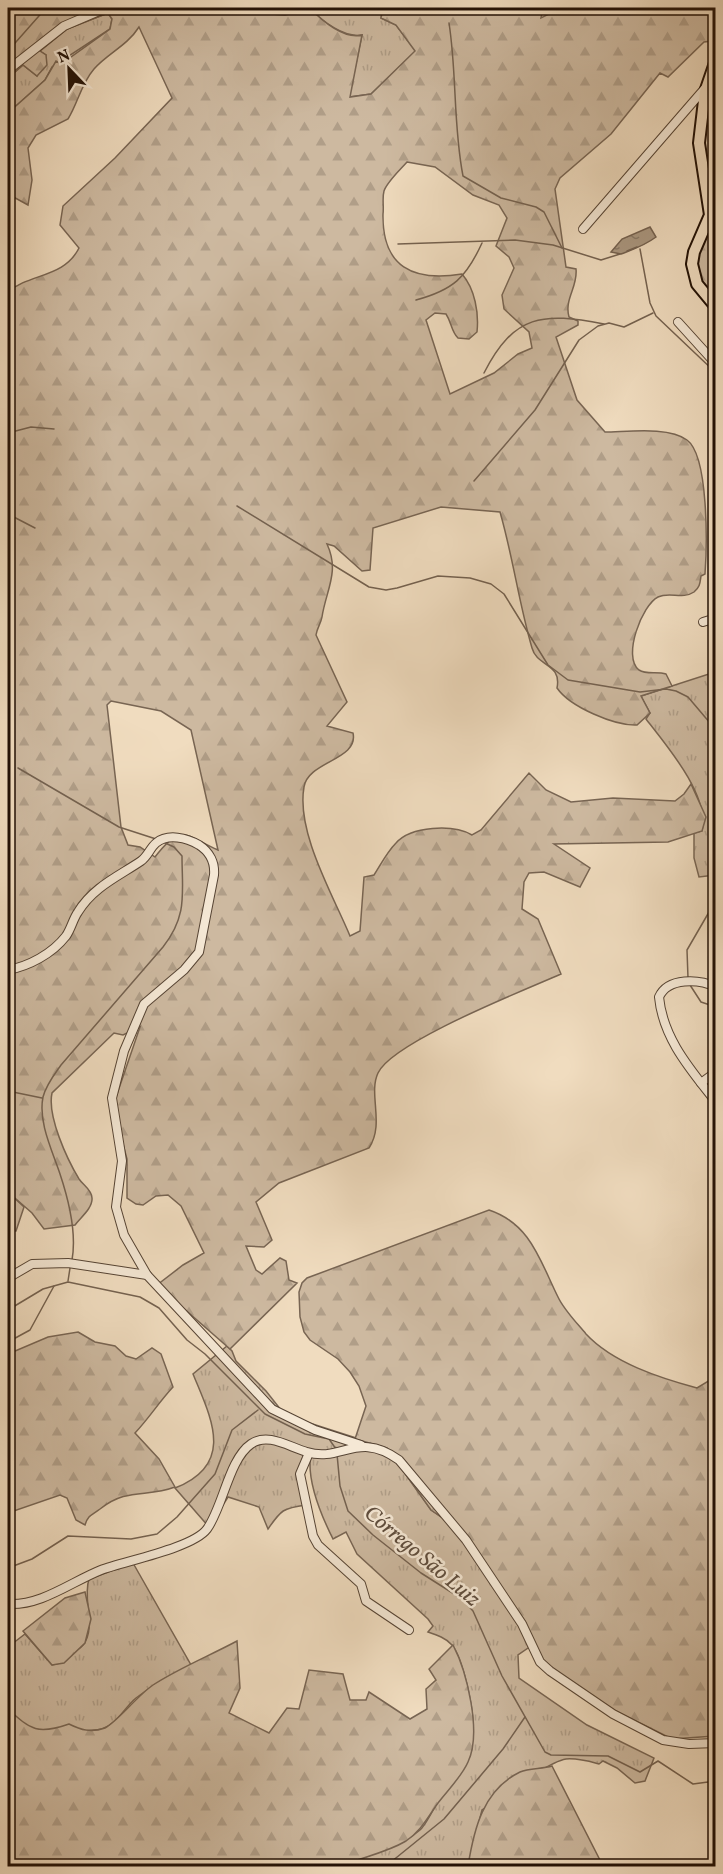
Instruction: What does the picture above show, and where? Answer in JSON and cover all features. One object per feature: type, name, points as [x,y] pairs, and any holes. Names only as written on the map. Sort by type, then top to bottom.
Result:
[{"type":"main road","points":[[716,60],[707,86],[699,143],[710,215],[694,252],[692,264],[697,284],[716,307]]},
{"type":"street","points":[[8,70],[64,26],[106,8]]},
{"type":"street","points":[[583,229],[656,142],[707,86]]},
{"type":"street","points":[[678,322],[716,364]]},
{"type":"street","points":[[703,622],[716,618]]},
{"type":"street","points":[[8,970],[25,966],[43,957],[66,936],[78,911],[93,894],[118,873],[141,861],[156,843],[165,839],[186,838],[202,847],[210,855],[215,865],[214,875],[199,952],[184,970],[144,1005],[124,1051],[112,1098],[122,1161],[117,1213],[124,1234],[147,1275],[167,1300],[227,1364],[251,1384],[272,1409],[315,1430],[386,1452],[399,1460],[466,1540],[516,1614],[540,1662],[550,1671],[613,1714],[663,1740],[689,1744],[716,1743]]},
{"type":"street","points":[[712,986],[676,983],[662,991],[659,997],[664,1025],[673,1044],[716,1102]]},
{"type":"street","points":[[701,1083],[716,1072]]},
{"type":"street","points":[[8,1278],[32,1264],[68,1263],[147,1275]]},
{"type":"street","points":[[8,1604],[36,1599],[104,1569],[199,1536],[212,1520],[242,1453],[252,1443],[268,1438],[309,1453],[327,1453],[362,1446]]},
{"type":"street","points":[[309,1453],[300,1474],[313,1536],[318,1545],[361,1584],[366,1601],[409,1630]]},
{"type":"green space","points":[[8,8],[267,8],[271,14],[285,15],[311,9],[327,24],[341,32],[355,36],[362,35],[350,97],[371,94],[415,51],[396,25],[381,18],[383,8],[543,8],[541,18],[561,8],[715,8],[712,41],[704,42],[668,77],[660,73],[611,134],[560,178],[555,189],[566,267],[576,269],[575,282],[568,304],[569,317],[578,321],[578,325],[556,337],[577,400],[605,432],[659,431],[687,440],[694,449],[699,464],[705,503],[705,574],[701,576],[699,587],[694,592],[685,595],[663,595],[652,602],[640,620],[633,643],[634,663],[639,670],[666,674],[672,686],[641,696],[650,713],[637,725],[605,719],[582,708],[563,695],[557,688],[558,680],[553,669],[539,659],[532,648],[500,512],[441,507],[373,528],[370,570],[362,571],[334,546],[327,544],[332,563],[331,581],[316,635],[347,702],[327,726],[353,733],[353,742],[341,755],[314,771],[308,778],[304,787],[303,805],[305,824],[318,863],[350,936],[360,931],[364,877],[374,875],[396,843],[412,833],[432,828],[454,829],[472,835],[481,830],[529,773],[546,790],[571,802],[613,798],[675,801],[691,784],[706,817],[702,831],[668,842],[554,844],[590,868],[580,887],[544,872],[529,873],[524,882],[522,909],[538,919],[561,974],[433,1032],[388,1061],[378,1073],[375,1081],[376,1129],[369,1148],[279,1183],[256,1202],[272,1240],[264,1247],[246,1246],[256,1270],[262,1274],[280,1258],[286,1261],[289,1280],[297,1283],[230,1349],[157,1285],[183,1265],[204,1253],[181,1206],[168,1195],[156,1196],[143,1205],[136,1204],[127,1198],[127,1159],[113,1106],[140,1027],[123,1035],[114,1033],[52,1093],[52,1113],[59,1137],[74,1171],[92,1195],[92,1202],[86,1213],[75,1225],[44,1229],[32,1213],[8,1192],[8,1164],[14,1151],[8,1139],[8,292],[26,281],[56,270],[73,258],[79,248],[60,225],[63,206],[115,158],[172,98],[139,27],[129,39],[94,69],[68,119],[36,135],[28,148],[32,180],[28,205],[8,194],[8,113],[45,80],[56,61],[61,64],[110,29],[112,19],[108,13],[67,29],[40,51],[46,55],[47,65],[37,76],[23,65],[8,78]],"holes":[[[407,162],[435,167],[473,195],[499,205],[507,218],[496,246],[509,257],[514,268],[502,295],[504,309],[529,332],[532,348],[518,354],[494,373],[450,394],[426,320],[435,313],[446,314],[458,338],[469,339],[477,332],[475,302],[462,274],[444,276],[415,273],[404,267],[388,247],[384,232],[384,191]],[[111,701],[161,711],[191,730],[218,850],[185,835],[172,839],[155,857],[140,847],[128,845],[121,827],[107,705]]]},
{"type":"green space","points":[[383,8],[381,18],[396,25],[416,51],[371,94],[349,97],[362,35],[348,34],[334,28],[311,9]]},
{"type":"green space","points":[[108,13],[112,19],[110,29],[52,67],[45,80],[8,113],[8,78],[23,65],[37,76],[46,55],[40,51],[67,29]]},
{"type":"green space","points":[[715,70],[715,119],[713,108],[704,108]]},
{"type":"green space","points":[[715,215],[715,301],[701,281],[698,260],[707,228],[712,216]]},
{"type":"green space","points":[[715,672],[715,875],[699,877],[694,858],[694,833],[702,831],[703,817],[700,803],[685,772],[646,719],[650,713],[641,696]]},
{"type":"green space","points":[[8,1192],[24,1207],[16,1231],[8,1231]]},
{"type":"green space","points":[[489,1210],[515,1224],[525,1234],[564,1307],[597,1344],[638,1368],[697,1388],[715,1377],[715,1736],[672,1739],[566,1686],[539,1660],[525,1621],[477,1551],[456,1527],[431,1510],[387,1448],[355,1439],[366,1406],[359,1386],[338,1359],[310,1340],[304,1332],[300,1317],[299,1292],[302,1283],[307,1278]]},
{"type":"green space","points":[[78,1332],[95,1342],[115,1346],[126,1356],[136,1359],[152,1348],[161,1354],[173,1387],[135,1433],[159,1459],[175,1487],[119,1498],[87,1519],[85,1525],[76,1520],[67,1498],[60,1495],[8,1513],[8,1354],[48,1337]]},
{"type":"green space","points":[[227,1346],[236,1361],[266,1391],[281,1410],[297,1419],[387,1448],[431,1510],[456,1527],[477,1551],[525,1621],[531,1646],[518,1655],[519,1678],[587,1725],[654,1758],[645,1781],[635,1783],[617,1768],[603,1761],[599,1764],[579,1759],[566,1759],[536,1773],[482,1810],[468,1866],[341,1866],[402,1842],[425,1824],[450,1778],[471,1731],[473,1716],[469,1695],[460,1660],[452,1645],[428,1632],[433,1626],[428,1619],[357,1554],[346,1532],[333,1539],[314,1490],[310,1461],[301,1473],[306,1505],[283,1511],[268,1529],[259,1507],[228,1497],[209,1527],[175,1488],[194,1478],[206,1466],[212,1453],[214,1438],[211,1423],[193,1374]]},
{"type":"green space","points":[[133,1563],[191,1665],[142,1693],[112,1723],[102,1729],[77,1731],[29,1729],[8,1709],[8,1647],[25,1634],[52,1665],[63,1661],[82,1646],[87,1638],[89,1579]]},
{"type":"green space","points":[[85,1592],[91,1619],[85,1643],[64,1663],[52,1665],[23,1631],[65,1598]]},
{"type":"green space","points":[[237,1641],[240,1688],[229,1713],[269,1733],[287,1708],[299,1709],[309,1670],[343,1674],[350,1700],[366,1700],[369,1692],[410,1719],[427,1709],[426,1689],[436,1680],[429,1669],[453,1645],[468,1686],[474,1735],[472,1750],[462,1772],[416,1833],[390,1849],[341,1866],[8,1866],[8,1709],[29,1726],[42,1730],[69,1724],[86,1730],[100,1730],[115,1721],[153,1685]]},
{"type":"green space","points":[[552,1766],[603,1866],[468,1866],[477,1825],[482,1812],[497,1789],[520,1772]]},
{"type":"water","points":[[650,227],[656,237],[652,240],[621,254],[611,252],[622,239]]},
{"type":"waterway","points":[[8,51],[46,8]]},
{"type":"waterway","points":[[449,23],[463,176],[501,198],[536,207],[544,212],[562,248]]},
{"type":"waterway","points":[[398,244],[515,240],[553,245],[601,260],[620,254]]},
{"type":"waterway","points":[[416,300],[440,292],[457,281],[470,265],[482,243]]},
{"type":"waterway","points":[[627,251],[637,247]]},
{"type":"waterway","points":[[640,249],[650,303],[656,316],[716,373]]},
{"type":"waterway","points":[[474,481],[535,410],[579,340],[598,326],[609,323],[624,327],[653,313]]},
{"type":"waterway","points":[[484,373],[495,353],[507,339],[519,328],[532,322],[564,318],[604,324]]},
{"type":"waterway","points":[[8,433],[31,427],[54,429]]},
{"type":"waterway","points":[[237,506],[369,587],[386,590],[438,576],[470,578],[491,584],[504,594],[548,665],[568,680],[640,692],[666,689],[676,691],[688,697],[716,730]]},
{"type":"waterway","points":[[8,514],[35,528]]},
{"type":"waterway","points":[[18,768],[119,827],[156,839]]},
{"type":"waterway","points":[[72,1260],[74,1239],[71,1217],[44,1126],[43,1097],[48,1084],[61,1065],[163,947],[177,924],[183,893],[182,856],[174,847],[163,842]]},
{"type":"waterway","points":[[688,978],[687,950],[716,900]]},
{"type":"waterway","points":[[690,985],[701,1002],[716,1007]]},
{"type":"waterway","points":[[8,1091],[42,1098]]},
{"type":"waterway","points":[[68,1281],[70,1268]]},
{"type":"waterway","points":[[8,1310],[43,1289],[68,1282],[140,1297],[159,1308],[187,1340],[205,1354],[265,1414],[305,1434],[329,1439],[336,1449]]},
{"type":"waterway","points":[[8,1342],[30,1330],[54,1286]]},
{"type":"waterway","name":"Córrego São Luiz","points":[[8,1568],[32,1559],[68,1536],[131,1539],[157,1534],[177,1517],[215,1474],[232,1430],[258,1410]]},
{"type":"waterway","name":"Córrego São Luiz","points":[[337,1454],[340,1486],[348,1511],[373,1535],[421,1573],[462,1599],[473,1611],[502,1676],[545,1752],[551,1755],[608,1756],[640,1772],[658,1761],[693,1784],[708,1782],[716,1785]]},
{"type":"waterway","points":[[386,1866],[444,1819],[503,1749],[525,1717]]}]
